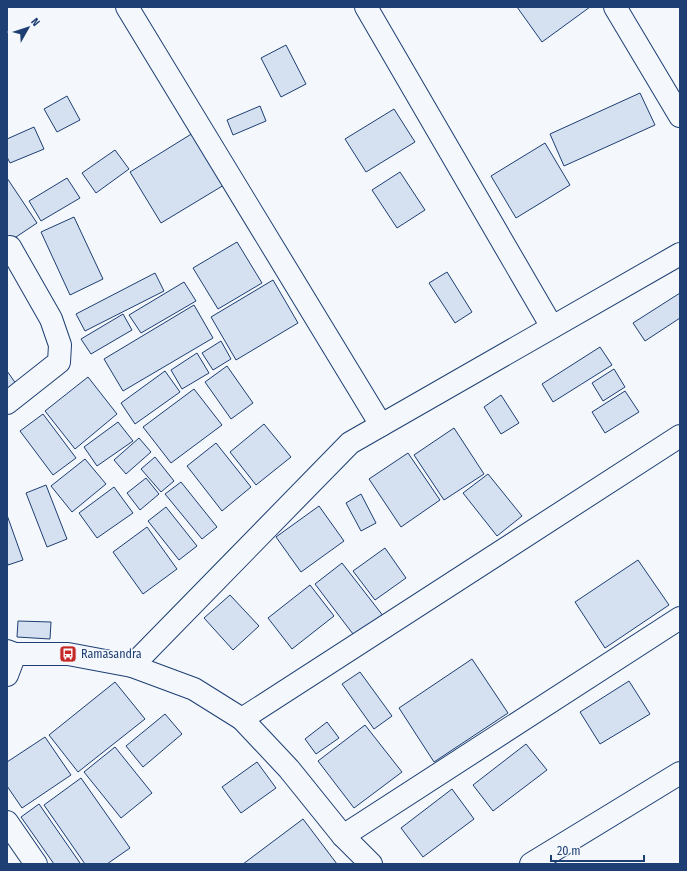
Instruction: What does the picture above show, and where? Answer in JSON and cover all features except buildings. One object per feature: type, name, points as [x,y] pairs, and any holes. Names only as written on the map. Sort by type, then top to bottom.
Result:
[{"type":"street","points":[[127,7],[381,425]]},
{"type":"street","points":[[366,7],[552,327]]},
{"type":"street","points":[[615,7],[680,116]]},
{"type":"street","points":[[7,403],[58,362],[60,345],[51,319],[10,247]]},
{"type":"street","points":[[132,666],[350,443],[680,254]]},
{"type":"street","points":[[242,719],[680,436]]},
{"type":"street","points":[[343,836],[680,618]]},
{"type":"street","points":[[7,675],[11,653],[68,654],[132,666],[194,689],[242,719],[289,769],[343,836],[371,864]]},
{"type":"street","points":[[531,864],[680,773]]},
{"type":"street","points":[[7,822],[36,864]]},
{"type":"place","name":"Ramasandra","points":[[68,654]]}]
